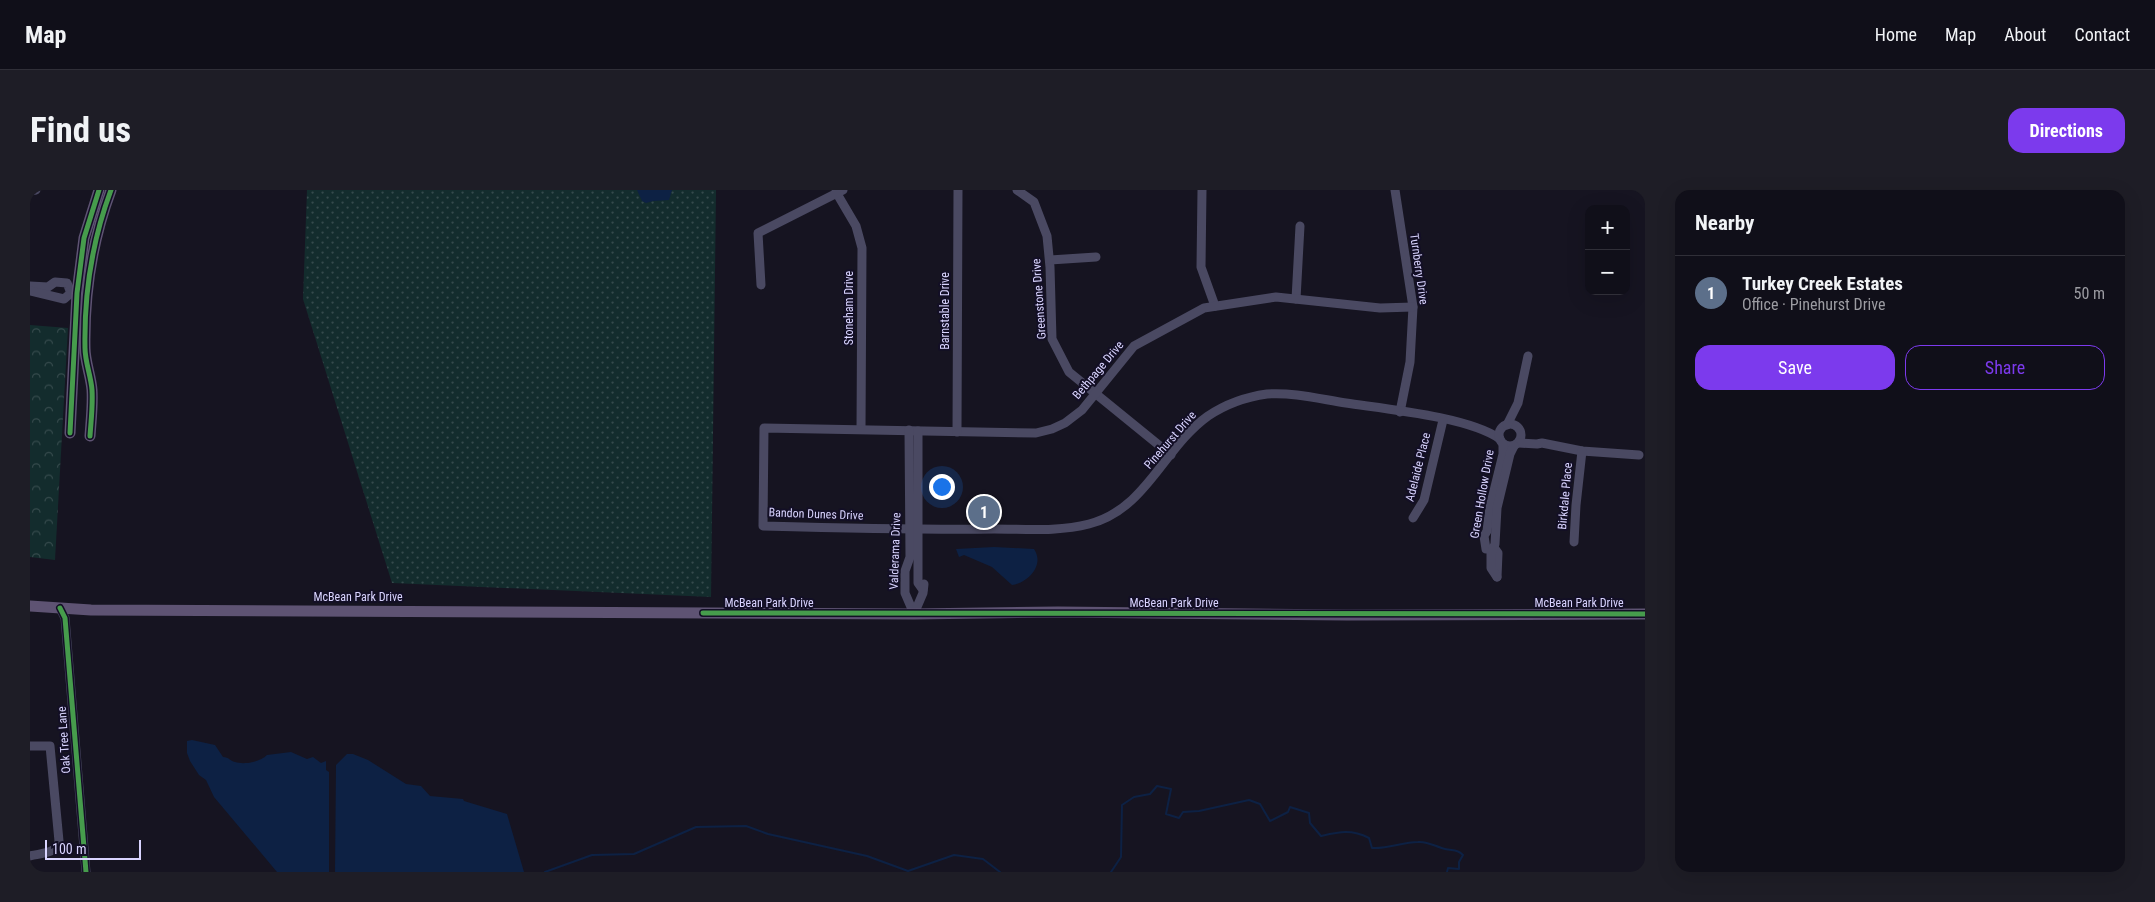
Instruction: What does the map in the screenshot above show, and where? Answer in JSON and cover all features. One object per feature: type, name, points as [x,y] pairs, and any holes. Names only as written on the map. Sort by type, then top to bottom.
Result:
[{"type":"main road","points":[[70,433],[78,293],[84,238],[99,190]]},
{"type":"main road","points":[[90,436],[92,390],[78,293],[94,244],[100,218],[111,190]]},
{"type":"main road","name":"McBean Park Drive","points":[[30,606],[60,608],[914,614],[1058,612],[1347,615],[1491,613],[1645,614]]},
{"type":"street","points":[[30,191],[36,190]]},
{"type":"street","name":"Barnstable Drive","points":[[957,432],[958,190]]},
{"type":"street","name":"Greenstone Drive","points":[[1017,190],[1034,202],[1047,236],[1050,260],[1052,339],[1069,372],[1171,455]]},
{"type":"street","points":[[1202,190],[1201,267],[1215,306]]},
{"type":"street","name":"Turnberry Drive","points":[[1395,190],[1413,307],[1410,362],[1400,412]]},
{"type":"street","points":[[761,285],[758,233],[840,191]]},
{"type":"street","name":"Stoneham Drive","points":[[840,191],[856,226],[862,248],[861,430]]},
{"type":"street","points":[[1296,300],[1300,226]]},
{"type":"street","points":[[1050,260],[1096,257]]},
{"type":"street","points":[[30,286],[48,290],[53,298],[64,299],[78,293],[67,283],[54,282],[48,290],[30,292]]},
{"type":"street","name":"Bethpage Drive","points":[[914,430],[1036,433],[1052,430],[1082,410],[1134,346],[1204,308],[1276,298],[1380,308],[1413,307]]},
{"type":"street","points":[[1528,356],[1518,403],[1504,426],[1501,441],[1508,446],[1527,442],[1542,443],[1582,451],[1639,455]]},
{"type":"street","name":"Pinehurst Drive","points":[[914,530],[1064,528],[1090,524],[1114,515],[1144,489],[1186,437],[1206,418],[1229,404],[1255,396],[1289,395],[1400,412],[1480,428],[1504,426]]},
{"type":"street","points":[[1517,444],[1522,437],[1519,429],[1518,403]]},
{"type":"street","name":"Adelaide Place","points":[[1414,518],[1424,500],[1443,420]]},
{"type":"street","points":[[1504,426],[1512,424],[1542,443]]},
{"type":"street","name":"Bandon Dunes Drive","points":[[914,430],[764,428],[763,526],[914,530]]},
{"type":"street","name":"Pinehurst Drive","points":[[1480,428],[1501,441]]},
{"type":"street","name":"Valderama Drive","points":[[914,430],[914,530],[918,564],[924,574],[923,590],[914,614]]},
{"type":"street","name":"Green Hollow Drive","points":[[1490,549],[1484,536],[1487,531],[1489,514],[1503,454],[1501,441]]},
{"type":"street","name":"Green Hollow Drive","points":[[1490,549],[1510,454],[1517,444]]},
{"type":"street","name":"Birkdale Place","points":[[1574,542],[1582,451]]},
{"type":"street","name":"Valderama Drive","points":[[914,530],[906,571],[905,593],[914,614]]},
{"type":"street","points":[[1490,549],[1498,553],[1497,576]]},
{"type":"street","points":[[908,564],[912,562],[918,564]]},
{"type":"street","name":"Oak Tree Lane","points":[[60,608],[65,618],[86,872]]},
{"type":"street","points":[[30,746],[50,746],[59,841],[58,846],[53,851],[30,856]]},
{"type":"green space","points":[[307,190],[716,190],[711,597],[392,583],[303,299]]},
{"type":"green space","points":[[30,325],[68,328],[55,560],[30,557]]},
{"type":"water","points":[[637,190],[672,190],[669,200],[646,203],[642,201]]},
{"type":"water","points":[[994,547],[1034,549],[1037,555],[1036,567],[1024,581],[1012,585],[992,567],[964,555],[959,557],[956,549]]},
{"type":"water","points":[[192,740],[215,745],[223,757],[239,763],[252,762],[267,755],[291,752],[307,759],[313,757],[321,763],[326,761],[326,770],[329,772],[329,872],[277,872],[214,797],[206,780],[199,775],[187,753],[187,741]]},
{"type":"water","points":[[347,754],[353,754],[368,760],[406,784],[421,786],[430,796],[463,799],[464,801],[507,814],[524,872],[335,872],[336,765]]},
{"type":"waterway","points":[[1111,872],[1121,857],[1122,805],[1134,797],[1150,794],[1157,786],[1171,789],[1166,814],[1179,818],[1183,812],[1199,811],[1249,800],[1260,804],[1270,821],[1288,812],[1290,807],[1309,813],[1310,823],[1321,836],[1351,832],[1369,838],[1372,848],[1422,842],[1461,853],[1463,855],[1459,862],[1459,869],[1448,868],[1447,872]]},
{"type":"waterway","points":[[545,872],[592,855],[634,854],[696,827],[746,826],[768,834],[867,856],[908,871],[954,855],[983,859],[1000,872]]},
{"type":"cycle path","points":[[70,433],[77,293],[84,238],[99,190]]},
{"type":"cycle path","points":[[90,436],[92,396],[85,353],[86,308],[94,248],[111,190]]},
{"type":"cycle path","points":[[60,608],[65,618],[86,872]]},
{"type":"cycle path","points":[[703,613],[1645,614]]},
{"type":"place","name":"Turkey Creek Estates","points":[[984,512]]}]
